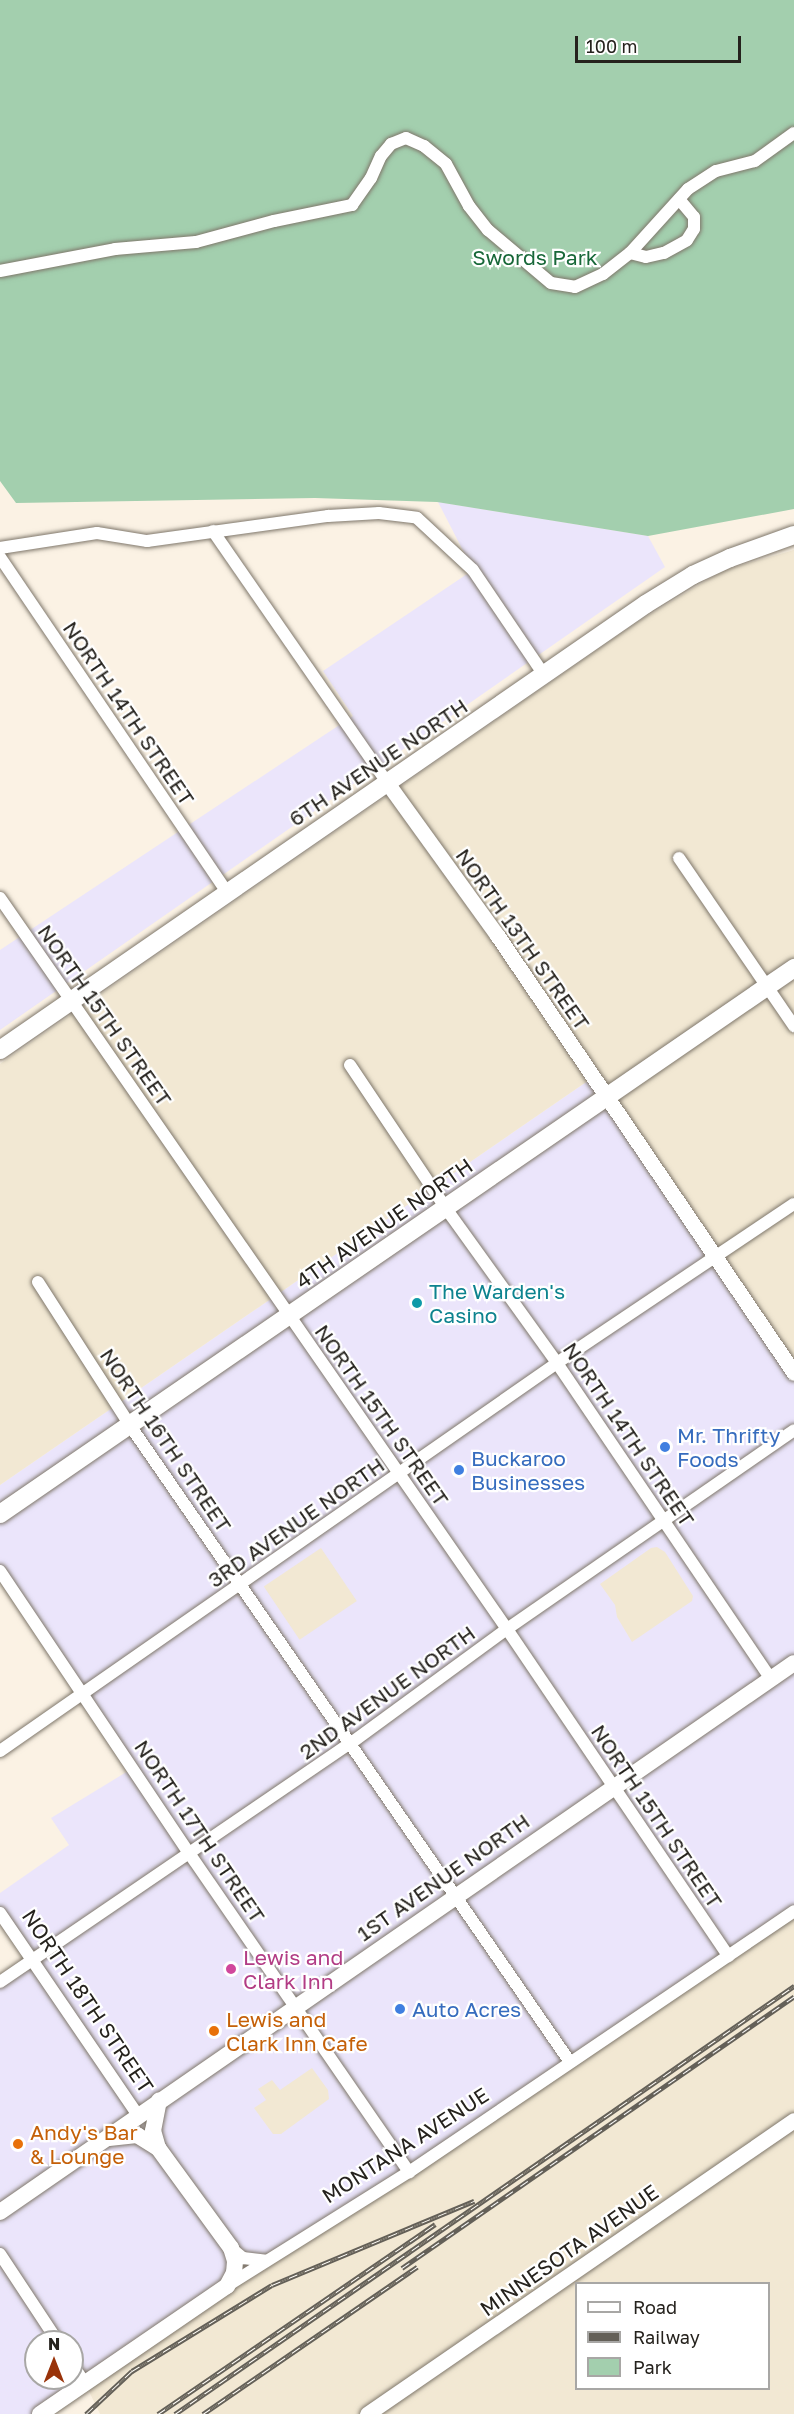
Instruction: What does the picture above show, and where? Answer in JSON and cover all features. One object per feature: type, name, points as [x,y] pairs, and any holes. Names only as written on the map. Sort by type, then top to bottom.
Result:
[{"type":"main road","name":"6TH AVENUE NORTH","points":[[0,1050],[226,891],[388,784],[646,604],[693,575],[766,543],[794,535]]},
{"type":"main road","name":"4TH AVENUE NORTH","points":[[0,1514],[794,968]]},
{"type":"main road","name":"1ST AVENUE NORTH","points":[[0,2212],[794,1663]]},
{"type":"main road","name":"NORTH 18TH STREET","points":[[158,2148],[153,2131],[159,2101]]},
{"type":"main road","points":[[104,2139],[137,2135],[158,2148],[231,2248],[235,2261],[234,2273],[227,2286]]},
{"type":"main road","name":"MONTANA AVENUE","points":[[40,2414],[227,2286]]},
{"type":"street","points":[[0,271],[115,249],[196,242],[274,221],[352,205],[371,178],[386,150],[391,144],[406,138],[424,146],[446,164],[469,206],[488,230],[551,283],[575,287],[603,274],[630,253],[688,189],[716,171],[755,161],[794,133]]},
{"type":"street","points":[[630,253],[646,257],[664,253],[687,240],[694,229],[694,217],[679,199]]},
{"type":"street","points":[[0,548],[97,533],[147,541],[295,520],[379,513],[417,519],[473,570],[544,675]]},
{"type":"street","name":"NORTH 13TH STREET","points":[[213,531],[388,784],[497,934],[606,1098],[717,1255],[794,1373]]},
{"type":"street","name":"NORTH 14TH STREET","points":[[0,557],[226,891]]},
{"type":"street","points":[[679,858],[794,1026]]},
{"type":"street","name":"NORTH 15TH STREET","points":[[0,898],[507,1629],[728,1956]]},
{"type":"street","name":"NORTH 14TH STREET","points":[[350,1065],[445,1207],[557,1363],[771,1679]]},
{"type":"street","name":"3RD AVENUE NORTH","points":[[0,1751],[242,1585],[557,1363],[794,1204]]},
{"type":"street","name":"NORTH 16TH STREET","points":[[38,1282],[129,1424],[570,2062]]},
{"type":"street","name":"2ND AVENUE NORTH","points":[[0,1982],[351,1743],[507,1629],[794,1430]]},
{"type":"street","name":"NORTH 17TH STREET","points":[[0,1571],[189,1853],[297,2006],[409,2172]]},
{"type":"street","name":"MONTANA AVENUE","points":[[227,2286],[409,2172],[794,1911]]},
{"type":"street","name":"NORTH 18TH STREET","points":[[0,1913],[138,2115]]},
{"type":"street","name":"MINNESOTA AVENUE","points":[[367,2414],[794,2120]]},
{"type":"street","points":[[231,2248],[243,2258],[267,2261]]},
{"type":"street","points":[[0,2254],[50,2330]]},
{"type":"shaded area","points":[[438,502],[648,536],[665,567],[0,1030],[0,950],[353,716],[323,671],[473,570]]},
{"type":"shaded area","points":[[794,550],[794,1362],[592,1078],[0,1485],[0,1064],[639,621],[724,570]]},
{"type":"shaded area","points":[[592,1078],[794,1362],[794,1910],[84,2381],[84,2330],[24,2330],[24,2390],[71,2390],[35,2414],[0,2414],[0,1982],[32,1959],[0,1913],[0,1893],[69,1845],[51,1818],[133,1768],[0,1571],[0,1485]]},
{"type":"shaded area","points":[[657,1547],[665,1552],[693,1596],[692,1601],[632,1642],[617,1617],[615,1605],[600,1584],[651,1548]]},
{"type":"shaded area","points":[[321,1548],[357,1601],[300,1640],[264,1587]]},
{"type":"shaded area","points":[[794,1911],[794,2414],[100,2414],[85,2383]]},
{"type":"shaded area","points":[[312,2068],[328,2090],[329,2099],[281,2134],[273,2134],[254,2108],[266,2100],[258,2089],[272,2080],[280,2090]]},
{"type":"green space","name":"Swords Park","points":[[0,0],[794,0],[794,509],[648,536],[437,502],[315,498],[16,503],[0,481]]},
{"type":"railway","points":[[175,2414],[794,1986]]},
{"type":"railway","points":[[402,2268],[794,1997]]},
{"type":"railway","points":[[86,2414],[132,2371],[272,2285],[474,2201]]},
{"type":"railway","points":[[158,2414],[435,2224]]},
{"type":"railway","points":[[203,2414],[417,2267]]},
{"type":"place","name":"The Warden's Casino","points":[[417,1303]]},
{"type":"place","name":"Mr. Thrifty Foods","points":[[665,1447]]},
{"type":"place","name":"Buckaroo Businesses","points":[[459,1470]]},
{"type":"place","name":"Lewis and Clark Inn","points":[[231,1969]]},
{"type":"place","name":"Auto Acres","points":[[400,2009]]},
{"type":"place","name":"Lewis and Clark Inn Cafe","points":[[214,2031]]},
{"type":"place","name":"Andy's Bar & Lounge","points":[[18,2144]]}]
